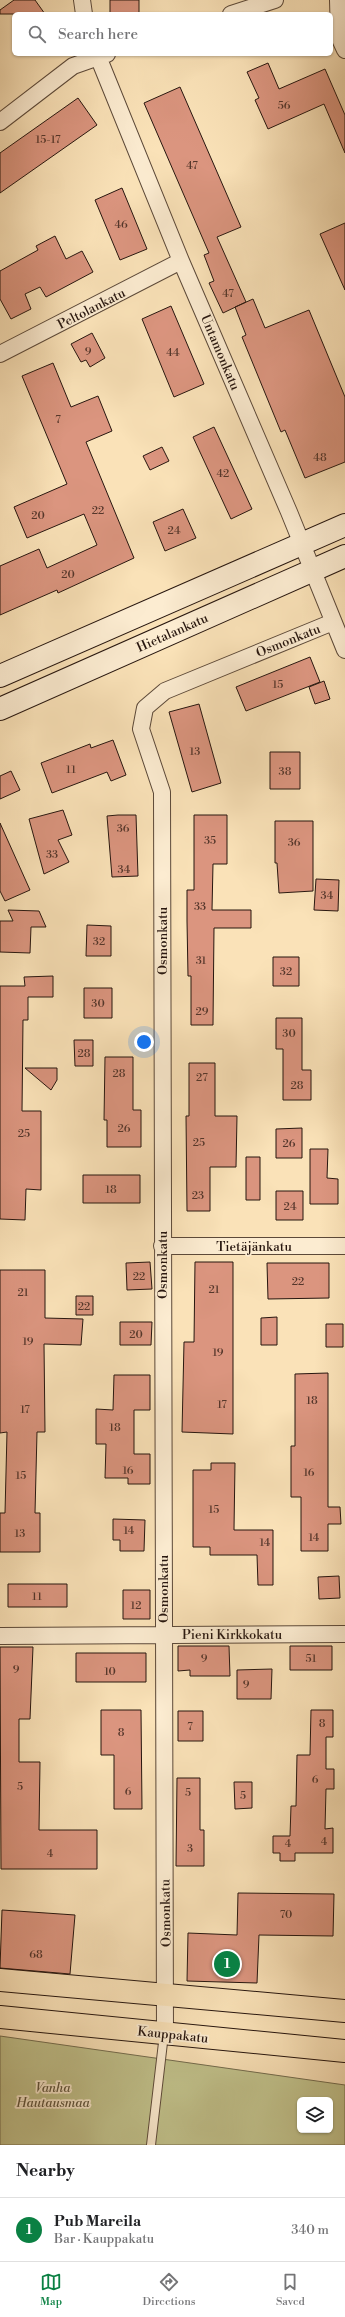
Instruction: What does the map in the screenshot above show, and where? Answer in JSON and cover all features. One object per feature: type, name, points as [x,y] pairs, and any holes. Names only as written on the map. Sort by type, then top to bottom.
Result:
[{"type":"main road","points":[[0,676],[345,525]]},
{"type":"main road","name":"Hietalankatu","points":[[0,709],[345,556]]},
{"type":"main road","points":[[0,1980],[345,2011]]},
{"type":"main road","name":"Kauppakatu","points":[[0,2017],[345,2051]]},
{"type":"street","points":[[82,0],[84,12]]},
{"type":"street","points":[[237,12],[275,0]]},
{"type":"street","points":[[338,0],[339,37],[345,50]]},
{"type":"street","points":[[0,122],[73,66],[98,56]]},
{"type":"street","name":"Untamonkatu","points":[[101,56],[181,261],[289,512],[345,650]]},
{"type":"street","name":"Peltolankatu","points":[[0,354],[181,261]]},
{"type":"street","name":"Osmonkatu","points":[[164,2033],[166,1995],[163,1635],[162,792],[141,729],[145,708],[165,691],[333,622]]},
{"type":"street","name":"Tietäjänkatu","points":[[162,1246],[345,1246]]},
{"type":"street","name":"Pieni Kirkkokatu","points":[[0,1636],[345,1634]]},
{"type":"lane","points":[[151,2145],[164,2033]]},
{"type":"green space","name":"Vanha Hautausmaa","points":[[0,2036],[345,2085],[345,2145],[0,2145]]},
{"type":"building","points":[[14,0],[35,0],[44,12],[12,12],[12,14],[0,14],[0,10]]},
{"type":"building","points":[[110,0],[139,0],[139,12],[110,12]]},
{"type":"building","points":[[268,63],[279,89],[325,69],[345,115],[345,153],[324,104],[268,129],[255,100],[259,98],[247,72]]},
{"type":"building","points":[[180,87],[241,227],[217,237],[246,302],[223,313],[209,283],[214,281],[204,255],[209,253],[144,103]]},
{"type":"building","points":[[78,98],[97,125],[0,193],[0,153]]},
{"type":"building","points":[[122,188],[147,249],[120,260],[95,200]]},
{"type":"building","points":[[345,223],[345,290],[320,234]]},
{"type":"building","points":[[55,236],[66,259],[82,251],[93,272],[46,297],[40,287],[25,294],[31,309],[11,319],[0,299],[0,271],[38,250],[36,246]]},
{"type":"building","points":[[253,299],[265,328],[309,310],[345,397],[345,462],[305,478],[285,430],[281,432],[242,337],[246,335],[235,307]]},
{"type":"building","points":[[171,306],[204,384],[174,397],[142,319]]},
{"type":"building","points":[[92,333],[105,358],[90,367],[86,360],[81,362],[71,344]]},
{"type":"building","points":[[53,363],[71,407],[98,396],[112,431],[86,442],[134,558],[58,593],[57,590],[0,615],[0,566],[39,549],[47,568],[97,545],[84,514],[27,538],[14,507],[67,484],[22,376]]},
{"type":"building","points":[[214,427],[252,509],[231,519],[193,437]]},
{"type":"building","points":[[162,447],[169,461],[150,470],[143,456]]},
{"type":"building","points":[[183,509],[196,538],[165,551],[153,522]]},
{"type":"building","points":[[310,657],[320,682],[246,711],[236,687]]},
{"type":"building","points":[[324,681],[330,699],[315,704],[309,687]]},
{"type":"building","points":[[199,704],[221,783],[192,792],[169,712]]},
{"type":"building","points":[[113,740],[126,775],[111,781],[107,772],[52,793],[41,763],[90,744],[91,748]]},
{"type":"building","points":[[270,752],[300,752],[300,789],[270,789]]},
{"type":"building","points":[[11,771],[20,790],[0,799],[0,776]]},
{"type":"building","points":[[63,810],[72,835],[58,840],[69,862],[44,874],[29,819]]},
{"type":"building","points":[[136,815],[138,876],[112,877],[107,816]]},
{"type":"building","points":[[194,815],[227,815],[227,864],[213,864],[212,910],[251,910],[251,928],[214,928],[213,1025],[191,1025],[191,976],[188,976],[187,890],[194,890]]},
{"type":"building","points":[[275,821],[313,821],[313,891],[279,893],[277,863],[275,863]]},
{"type":"building","points":[[0,823],[30,890],[5,901],[0,891]]},
{"type":"building","points":[[316,879],[339,880],[338,911],[314,910]]},
{"type":"building","points":[[8,910],[39,911],[46,927],[31,927],[30,953],[0,952],[0,921],[13,921]]},
{"type":"building","points":[[87,925],[111,926],[111,956],[86,956]]},
{"type":"building","points":[[273,957],[299,957],[299,986],[273,986]]},
{"type":"building","points":[[53,976],[53,997],[28,997],[28,1020],[23,1020],[22,1111],[41,1111],[41,1190],[26,1189],[25,1220],[0,1219],[0,986],[25,986],[24,977]]},
{"type":"building","points":[[84,988],[112,988],[112,1018],[84,1018]]},
{"type":"building","points":[[276,1018],[302,1018],[302,1070],[311,1070],[311,1100],[283,1100],[283,1049],[276,1049]]},
{"type":"building","points":[[74,1040],[93,1040],[93,1066],[75,1066]]},
{"type":"building","points":[[105,1057],[133,1057],[133,1110],[141,1110],[141,1147],[107,1147],[107,1120],[104,1120]]},
{"type":"building","points":[[189,1063],[215,1063],[215,1116],[237,1116],[236,1167],[210,1167],[210,1211],[187,1211],[186,1116],[189,1116]]},
{"type":"building","points":[[25,1068],[57,1068],[57,1080],[51,1090]]},
{"type":"building","points":[[302,1128],[302,1158],[276,1158],[276,1129]]},
{"type":"building","points":[[310,1149],[328,1149],[327,1178],[338,1179],[338,1204],[310,1204]]},
{"type":"building","points":[[246,1157],[260,1157],[260,1200],[246,1200]]},
{"type":"building","points":[[83,1175],[140,1175],[140,1203],[83,1203]]},
{"type":"building","points":[[276,1191],[303,1191],[303,1220],[276,1220]]},
{"type":"building","points":[[150,1262],[152,1289],[127,1290],[126,1263]]},
{"type":"building","points":[[195,1262],[233,1262],[233,1434],[182,1432],[184,1342],[194,1342]]},
{"type":"building","points":[[267,1263],[329,1263],[329,1298],[268,1299]]},
{"type":"building","points":[[0,1270],[45,1270],[45,1318],[83,1319],[81,1345],[44,1344],[45,1432],[37,1432],[35,1513],[40,1513],[40,1552],[0,1552],[0,1513],[5,1513],[7,1432],[0,1433]]},
{"type":"building","points":[[76,1296],[93,1296],[93,1315],[76,1315]]},
{"type":"building","points":[[277,1317],[277,1345],[261,1345],[261,1318]]},
{"type":"building","points":[[120,1322],[152,1322],[151,1345],[120,1345]]},
{"type":"building","points":[[326,1324],[343,1324],[343,1347],[326,1347]]},
{"type":"building","points":[[328,1373],[328,1507],[340,1507],[341,1524],[328,1524],[328,1551],[301,1551],[301,1497],[291,1497],[291,1446],[295,1446],[295,1374]]},
{"type":"building","points":[[114,1375],[150,1375],[150,1410],[134,1410],[134,1454],[150,1454],[150,1484],[128,1484],[128,1478],[105,1478],[106,1444],[96,1444],[96,1409],[113,1410]]},
{"type":"building","points":[[211,1463],[235,1463],[234,1530],[273,1530],[273,1585],[258,1585],[257,1555],[210,1555],[210,1547],[193,1547],[193,1470],[211,1470]]},
{"type":"building","points":[[113,1519],[145,1520],[144,1551],[120,1551],[120,1540],[113,1540]]},
{"type":"building","points":[[339,1576],[340,1598],[319,1599],[318,1577]]},
{"type":"building","points":[[8,1584],[67,1584],[67,1607],[8,1607]]},
{"type":"building","points":[[123,1590],[150,1590],[150,1619],[123,1619]]},
{"type":"building","points":[[178,1646],[229,1646],[230,1676],[190,1676],[190,1670],[178,1671]]},
{"type":"building","points":[[290,1646],[332,1646],[332,1670],[290,1670]]},
{"type":"building","points":[[0,1647],[33,1647],[30,1719],[19,1719],[19,1762],[40,1762],[39,1830],[97,1830],[97,1869],[1,1869]]},
{"type":"building","points":[[76,1653],[146,1653],[146,1682],[76,1682]]},
{"type":"building","points":[[272,1669],[271,1699],[237,1699],[237,1670]]},
{"type":"building","points":[[101,1710],[141,1710],[142,1809],[114,1809],[114,1755],[101,1755]]},
{"type":"building","points":[[311,1710],[333,1710],[333,1737],[326,1737],[326,1769],[334,1769],[334,1789],[326,1789],[325,1829],[333,1828],[333,1853],[295,1853],[295,1861],[280,1861],[280,1853],[273,1853],[273,1836],[290,1836],[291,1806],[296,1806],[297,1755],[310,1755]]},
{"type":"building","points":[[178,1711],[203,1711],[203,1741],[178,1741]]},
{"type":"building","points":[[177,1778],[200,1778],[200,1830],[204,1830],[204,1866],[176,1866]]},
{"type":"building","points":[[234,1782],[252,1782],[252,1808],[235,1809]]},
{"type":"building","points":[[238,1893],[334,1894],[333,1936],[259,1935],[257,1983],[187,1981],[188,1933],[237,1935]]},
{"type":"building","points":[[2,1910],[75,1915],[70,1974],[0,1968]]},
{"type":"place","name":"Pub Mareila","points":[[227,1964]]}]
